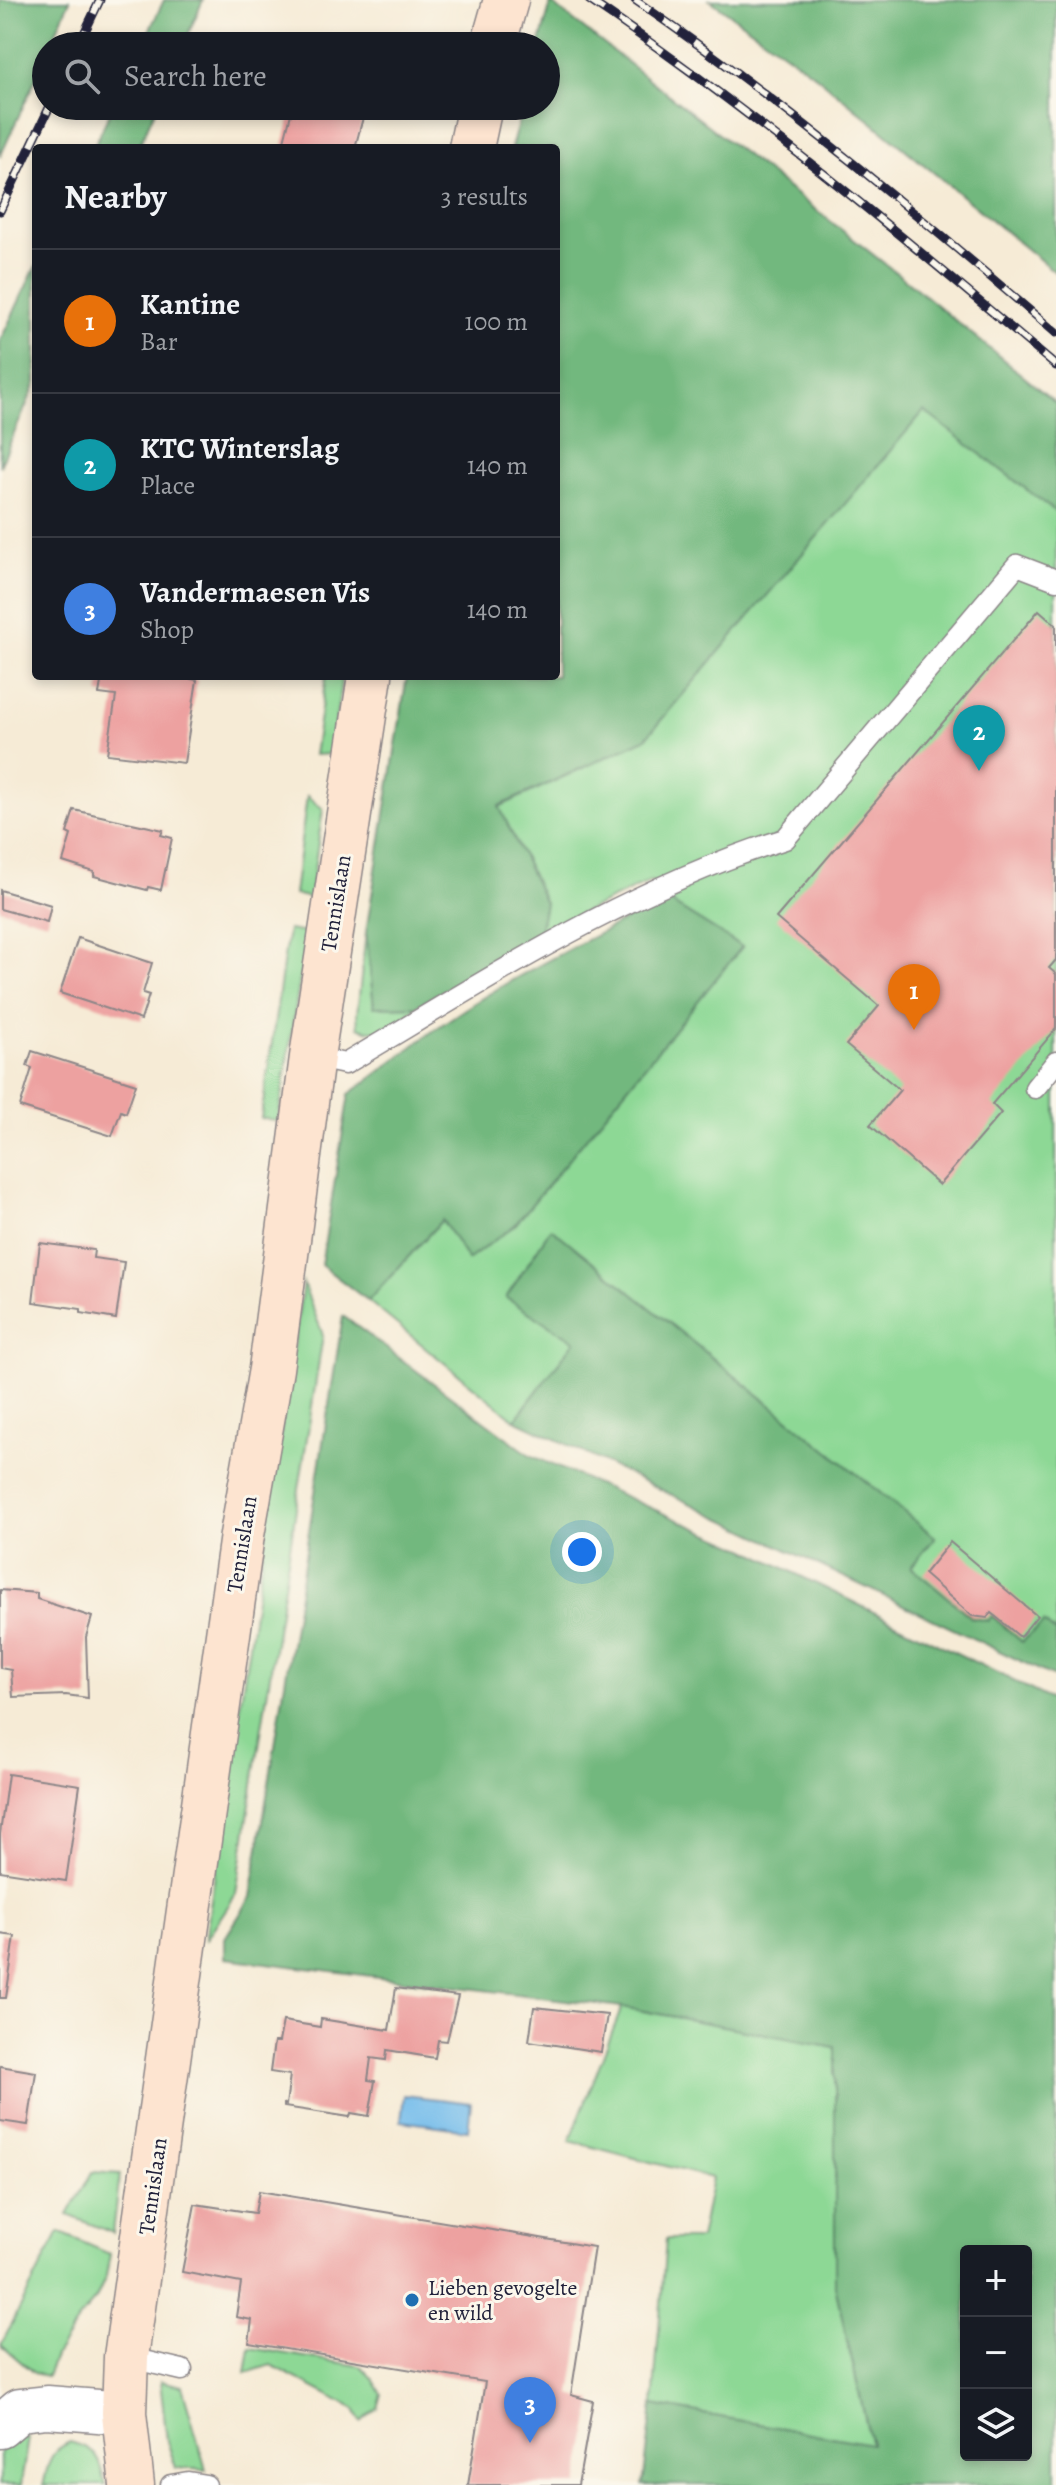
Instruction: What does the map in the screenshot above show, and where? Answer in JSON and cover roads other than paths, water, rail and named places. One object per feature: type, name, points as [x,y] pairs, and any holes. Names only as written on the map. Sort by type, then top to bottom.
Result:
[{"type":"street","points":[[497,32],[506,0]]},
{"type":"street","points":[[472,144],[477,120]]},
{"type":"street","name":"Tennislaan","points":[[142,2483],[124,2413],[126,2357],[242,1535],[271,1369],[312,1057],[369,680]]},
{"type":"street","points":[[0,2427],[20,2410],[47,2407],[124,2413]]},
{"type":"lane","points":[[312,1057],[345,1064],[525,955],[648,892],[785,839],[1017,565],[1056,580]]},
{"type":"lane","points":[[1035,1088],[1056,1062]]},
{"type":"lane","points":[[126,2357],[182,2370]]},
{"type":"lane","points":[[142,2483],[188,2482],[206,2485]]},
{"type":"water","points":[[404,2095],[471,2103],[468,2130],[401,2121]]},
{"type":"railway","points":[[85,32],[100,0]]},
{"type":"railway","points":[[589,0],[769,131],[1056,366]]},
{"type":"railway","points":[[635,0],[744,78],[850,160],[1056,333]]},
{"type":"railway","points":[[0,211],[43,120]]},
{"type":"place","name":"KTC Winterslag","points":[[979,771]]},
{"type":"place","name":"Kantine","points":[[914,1030]]},
{"type":"place","name":"Lieben gevogelte en wild","points":[[412,2300]]},
{"type":"place","name":"Vandermaesen Vis","points":[[530,2443]]}]
